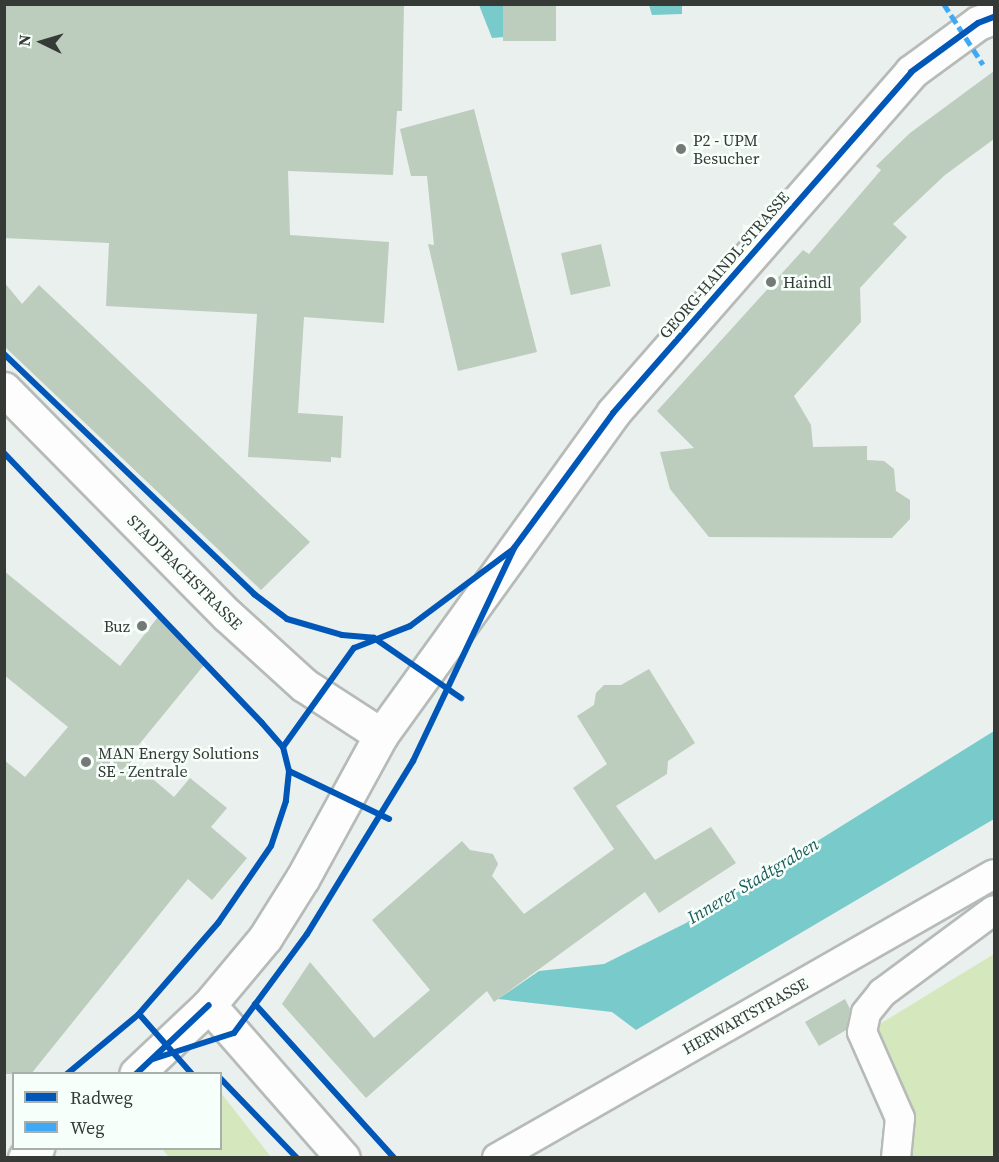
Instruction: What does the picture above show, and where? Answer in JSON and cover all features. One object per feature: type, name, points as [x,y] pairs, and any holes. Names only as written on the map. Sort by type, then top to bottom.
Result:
[{"type":"street","name":"GEORG-HAINDL-STRASSE","points":[[138,1072],[210,1005],[265,938],[308,869],[381,735],[613,413],[911,72],[986,20]]},
{"type":"street","name":"STADTBACHSTRASSE","points":[[4,389],[227,615],[304,685],[381,735]]},
{"type":"street","name":"HERWARTSTRASSE","points":[[497,1158],[994,874]]},
{"type":"street","points":[[896,1158],[900,1118],[861,1032],[866,1013],[882,993],[994,910]]},
{"type":"street","points":[[210,1005],[343,1158]]},
{"type":"green space","points":[[994,954],[994,1157],[908,1157],[870,1030]]},
{"type":"green space","points":[[222,1094],[271,1157],[169,1157],[163,1150],[222,1150]]},
{"type":"water","points":[[479,5],[503,5],[504,37],[492,38]]},
{"type":"water","points":[[649,5],[682,5],[682,14],[652,15]]},
{"type":"water","points":[[994,731],[994,819],[636,1030],[612,1012],[498,999],[539,971],[604,964],[686,923]]},
{"type":"building","points":[[4,4],[404,4],[402,111],[397,111],[393,175],[288,171],[290,235],[389,242],[384,323],[304,317],[298,413],[343,416],[341,458],[331,457],[331,462],[248,457],[257,314],[106,306],[109,243],[4,238]]},
{"type":"building","points":[[503,4],[556,4],[556,41],[503,41]]},
{"type":"building","points":[[994,71],[994,139],[945,175],[893,224],[907,237],[860,288],[861,322],[794,396],[811,425],[813,447],[867,446],[867,460],[884,461],[894,469],[896,491],[910,500],[910,519],[892,538],[709,537],[670,489],[660,452],[694,448],[657,411],[803,250],[809,254],[881,170],[876,166],[910,133]]},
{"type":"building","points":[[474,109],[537,352],[458,371],[428,244],[434,245],[427,176],[411,176],[400,129]]},
{"type":"building","points":[[601,244],[611,286],[571,295],[561,253]]},
{"type":"building","points":[[4,282],[22,304],[39,285],[310,542],[261,590],[4,346]]},
{"type":"building","points":[[4,571],[120,666],[158,617],[204,665],[128,758],[174,797],[190,778],[227,808],[211,827],[247,858],[212,900],[188,879],[33,1072],[12,1072],[12,1074],[4,1074],[4,760],[25,777],[68,727],[4,675]]},
{"type":"building","points":[[649,669],[695,743],[668,761],[667,774],[616,806],[655,860],[711,827],[736,863],[659,913],[645,892],[494,1002],[487,991],[366,1098],[282,1004],[310,962],[374,1038],[430,990],[372,920],[462,841],[470,850],[493,854],[498,864],[492,876],[524,914],[614,849],[573,788],[607,764],[577,716],[594,705],[596,693],[604,685],[621,685]]},
{"type":"building","points":[[845,999],[850,1009],[846,1030],[819,1046],[805,1022]]},
{"type":"marked path","points":[[944,4],[983,64]]},
{"type":"cycle path","points":[[153,1059],[234,1033],[307,934],[413,761],[514,548],[613,413],[911,72],[978,23],[994,17]]},
{"type":"cycle path","points":[[4,354],[254,594],[287,619],[342,635],[374,638],[461,698]]},
{"type":"cycle path","points":[[4,453],[262,723],[283,747],[289,771],[286,801],[271,846],[218,923],[139,1014],[69,1072]]},
{"type":"cycle path","points":[[283,747],[354,648],[410,626],[512,550]]},
{"type":"cycle path","points":[[289,771],[389,819]]},
{"type":"cycle path","points":[[255,1004],[394,1158]]},
{"type":"cycle path","points":[[138,1072],[209,1005]]},
{"type":"cycle path","points":[[139,1014],[190,1072]]},
{"type":"cycle path","points":[[222,1080],[297,1158]]},
{"type":"place","name":"P2 - UPM Besucher","points":[[681,149]]},
{"type":"place","name":"Haindl","points":[[771,282]]},
{"type":"place","name":"Buz","points":[[142,626]]},
{"type":"place","name":"MAN Energy Solutions SE - Zentrale","points":[[86,762]]},
{"type":"water label","name":"Innerer Stadtgraben","points":[[753,881]]}]
